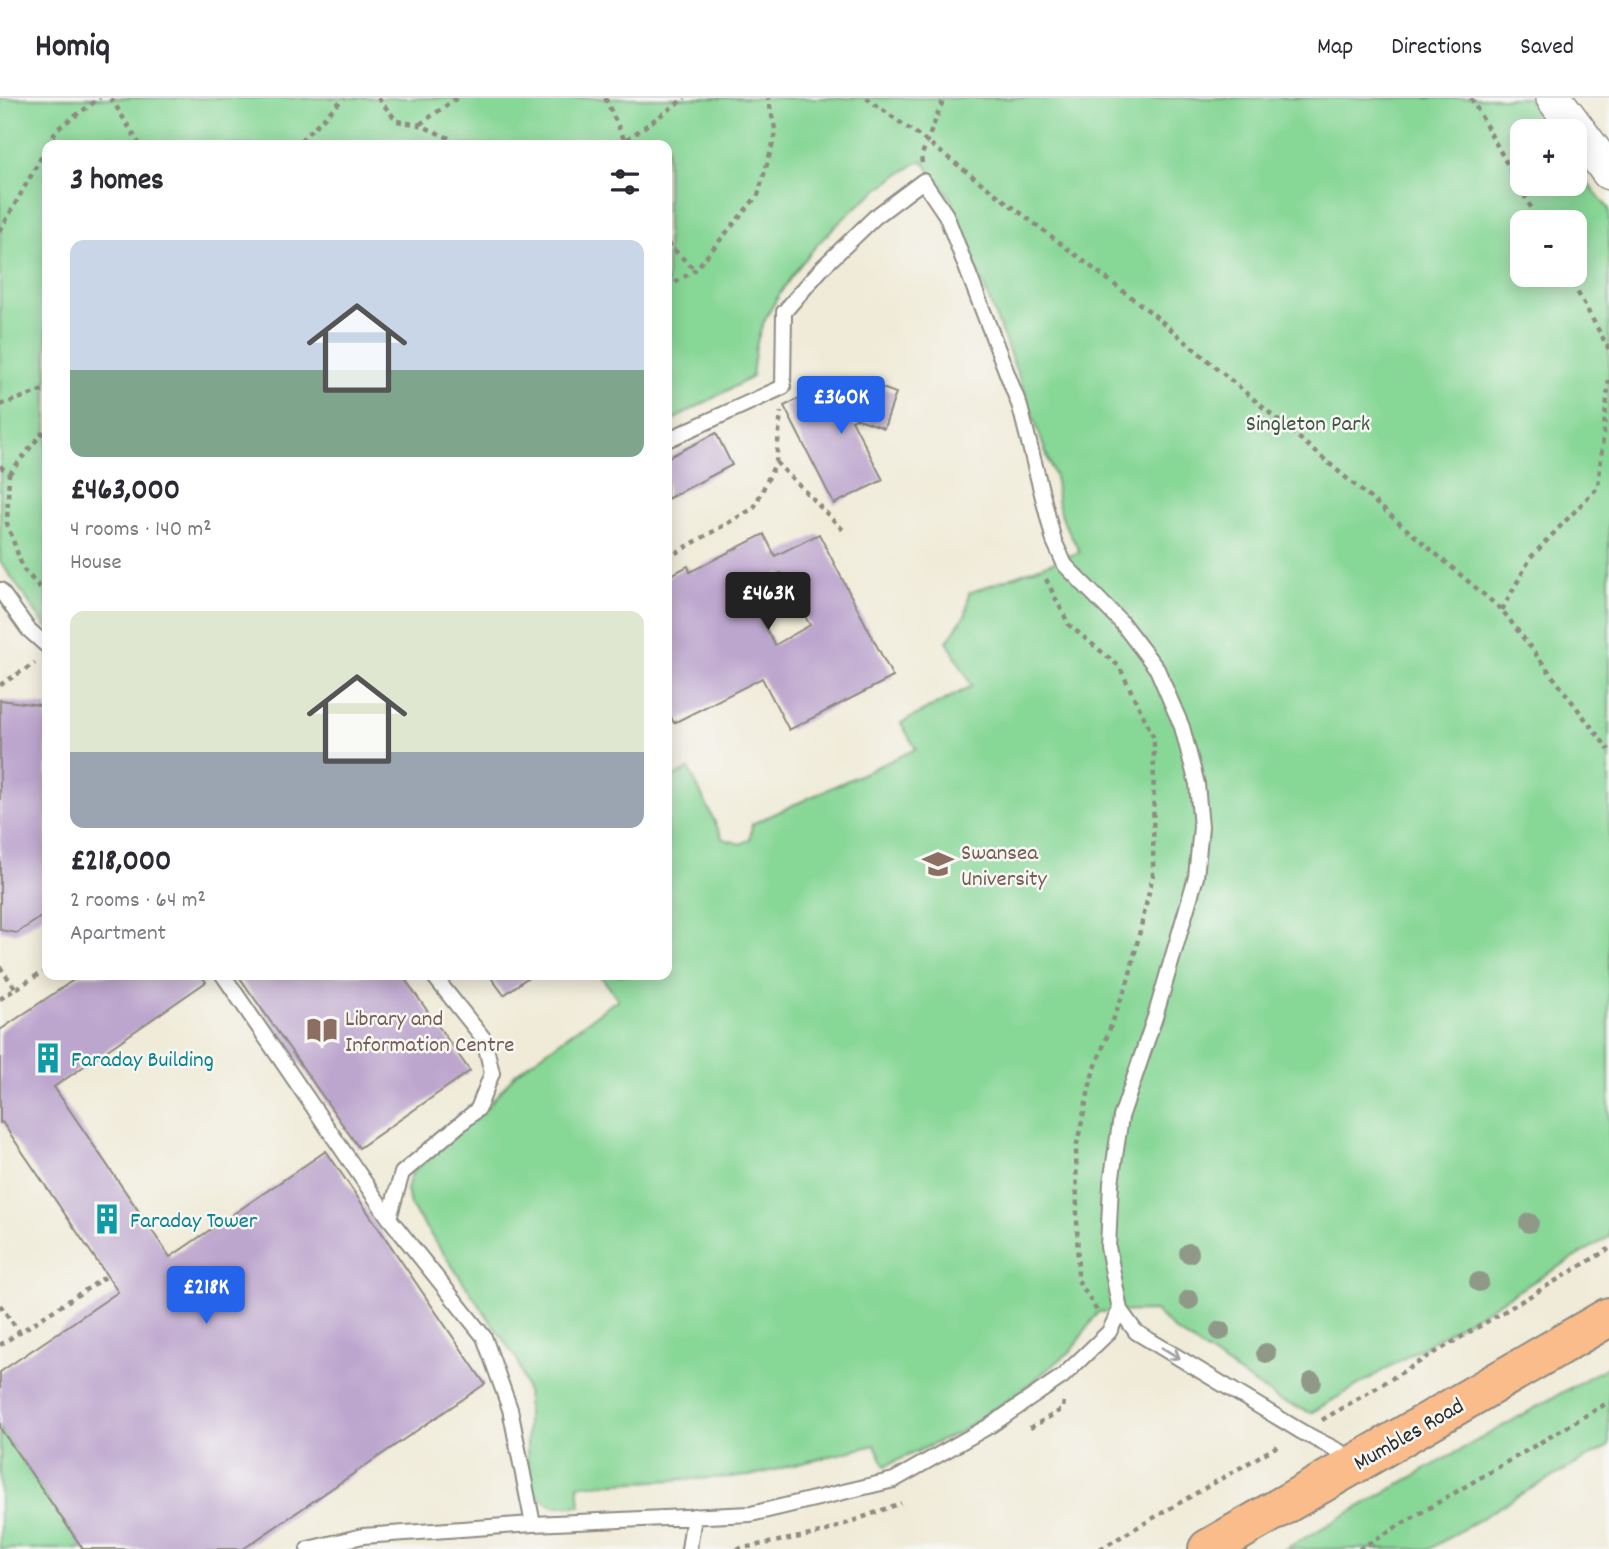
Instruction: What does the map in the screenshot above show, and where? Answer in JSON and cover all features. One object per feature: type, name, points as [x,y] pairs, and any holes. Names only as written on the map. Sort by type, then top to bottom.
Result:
[{"type":"main road","name":"Mumbles Road","points":[[1208,1549],[1609,1317]]},
{"type":"street","points":[[1554,98],[1609,172]]},
{"type":"lane","points":[[672,438],[783,387],[784,312],[823,267],[874,217],[923,181],[946,215],[1020,407],[1054,541],[1065,565],[1121,622],[1157,669],[1182,727],[1197,783],[1201,827],[1196,877],[1121,1117],[1111,1182],[1108,1247],[1120,1310],[1136,1332],[1302,1432],[1359,1461]]},
{"type":"lane","points":[[0,590],[28,629],[42,642]]},
{"type":"lane","points":[[226,980],[389,1218],[484,1338],[510,1409],[533,1524]]},
{"type":"lane","points":[[389,1218],[402,1173],[478,1109],[492,1073],[484,1039],[437,980]]},
{"type":"lane","points":[[307,1549],[363,1536],[533,1524],[751,1514],[894,1480],[991,1424],[1063,1376],[1110,1332],[1120,1310]]},
{"type":"lane","points":[[688,1549],[694,1516]]},
{"type":"path","points":[[51,140],[57,129],[100,98]]},
{"type":"path","points":[[111,98],[137,140]]},
{"type":"path","points":[[300,140],[344,98]]},
{"type":"path","points":[[378,98],[397,121],[420,125],[453,140]]},
{"type":"path","points":[[420,125],[457,98]]},
{"type":"path","points":[[605,98],[625,140]]},
{"type":"path","points":[[626,140],[685,98]]},
{"type":"path","points":[[672,285],[695,270],[758,195],[776,133],[768,98]]},
{"type":"path","points":[[866,98],[1153,314],[1502,610],[1609,750]]},
{"type":"path","points":[[929,143],[944,98]]},
{"type":"path","points":[[1471,98],[1532,210]]},
{"type":"path","points":[[0,231],[42,157]]},
{"type":"path","points":[[672,248],[695,270]]},
{"type":"path","points":[[1575,287],[1609,349]]},
{"type":"path","points":[[1502,610],[1531,557],[1598,487],[1609,379]]},
{"type":"path","points":[[672,555],[754,508],[776,462],[783,387]]},
{"type":"path","points":[[0,405],[42,391]]},
{"type":"path","points":[[42,433],[9,474],[7,523],[23,569],[42,590]]},
{"type":"path","points":[[776,462],[844,531]]},
{"type":"path","points":[[0,466],[9,474]]},
{"type":"path","points":[[1042,571],[1069,625],[1119,666],[1154,738],[1153,875],[1129,978],[1092,1076],[1076,1148],[1078,1280],[1110,1332]]},
{"type":"path","points":[[0,685],[38,661]]},
{"type":"path","points":[[0,967],[16,989]]},
{"type":"path","points":[[0,999],[42,972]]},
{"type":"path","points":[[1100,1549],[1609,1249]]},
{"type":"path","points":[[0,1345],[107,1276]]},
{"type":"path","points":[[0,1305],[20,1333]]},
{"type":"path","points":[[1028,1429],[1063,1409],[1065,1396]]},
{"type":"path","points":[[1359,1549],[1609,1402]]},
{"type":"path","points":[[737,1549],[821,1533],[902,1503]]},
{"type":"green space","name":"Singleton Park","points":[[0,98],[1528,98],[1541,119],[1510,119],[1510,196],[1587,196],[1587,182],[1609,209],[1609,1237],[1311,1413],[1279,1400],[1173,1329],[1155,1311],[1098,1312],[1071,1351],[1014,1396],[958,1433],[885,1466],[875,1445],[750,1476],[578,1485],[580,1506],[553,1506],[535,1494],[527,1480],[527,1393],[518,1361],[410,1205],[407,1189],[412,1172],[482,1113],[516,1073],[618,999],[604,980],[672,980],[672,778],[689,769],[723,839],[741,844],[750,839],[752,824],[916,749],[901,723],[972,686],[947,641],[966,614],[969,593],[1080,552],[1065,525],[1057,500],[1056,481],[1023,388],[949,196],[922,160],[853,209],[795,272],[762,327],[752,377],[672,420],[672,140],[42,140],[42,621],[0,561]]},
{"type":"green space","points":[[1609,1366],[1609,1446],[1516,1497],[1430,1549],[1285,1549]]},
{"type":"green space","points":[[0,1428],[83,1549],[0,1549]]},
{"type":"building","points":[[863,381],[896,393],[884,428],[856,418],[852,420],[883,480],[834,504],[784,406],[832,382],[847,411],[853,408]]},
{"type":"building","points":[[716,433],[732,465],[672,496],[672,455]]},
{"type":"building","points":[[764,534],[775,556],[819,534],[893,677],[789,730],[762,678],[674,723],[672,574],[688,566],[690,572]],"holes":[[[781,573],[810,625],[775,645],[746,592]]]},
{"type":"building","points":[[0,700],[42,705],[42,916],[17,933],[0,930]]},
{"type":"building","points":[[74,980],[205,980],[206,982],[54,1087],[170,1257],[326,1151],[485,1384],[243,1549],[83,1549],[0,1428],[0,1372],[118,1292],[2,1122],[0,1123],[0,1030]]},
{"type":"building","name":"Library and Information Centre","points":[[241,980],[406,980],[470,1071],[359,1148]]},
{"type":"building","points":[[493,980],[524,980],[504,995]]},
{"type":"place","name":"Swansea University","points":[[938,864]]},
{"type":"place","name":"Library and Information Centre","points":[[322,1030]]},
{"type":"place","name":"Faraday Building","points":[[48,1058]]},
{"type":"place","name":"Faraday Tower","points":[[107,1219]]}]
